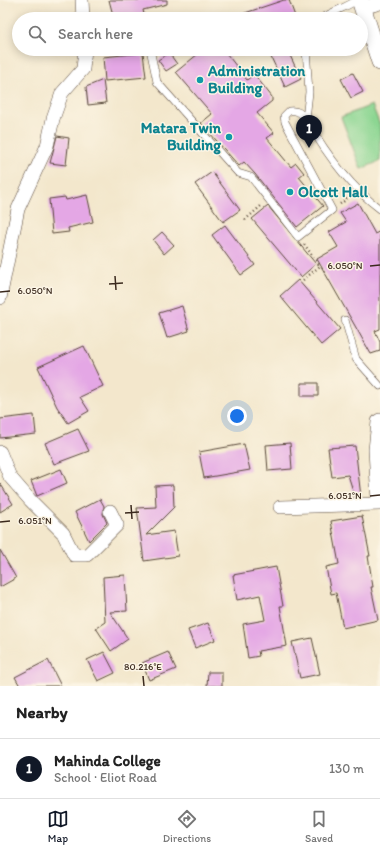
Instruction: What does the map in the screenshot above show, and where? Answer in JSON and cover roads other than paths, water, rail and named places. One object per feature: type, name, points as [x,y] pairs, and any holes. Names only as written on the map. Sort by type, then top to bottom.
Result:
[{"type":"street","points":[[82,0],[83,12]]},
{"type":"street","points":[[360,3],[380,2]]},
{"type":"street","points":[[368,27],[380,62]]},
{"type":"street","points":[[0,298],[18,209],[47,146],[53,119],[62,93],[83,69],[84,56]]},
{"type":"street","points":[[380,422],[377,450],[380,500]]},
{"type":"street","points":[[0,452],[10,477],[30,500],[63,533],[74,555],[87,555],[117,525],[110,511]]},
{"type":"street","points":[[280,507],[380,504]]},
{"type":"lane","points":[[332,12],[360,3]]},
{"type":"lane","points":[[151,56],[157,82],[238,173],[250,177],[298,237],[332,210],[285,122],[284,116],[289,111],[300,112],[345,176],[380,209]]},
{"type":"lane","points":[[306,56],[309,92],[306,119]]},
{"type":"lane","points":[[344,320],[356,359],[380,386]]},
{"type":"place","name":"Administration Building","points":[[200,80]]},
{"type":"place","name":"Matara Twin Building","points":[[229,137]]},
{"type":"place","name":"Mahinda College","points":[[309,148]]},
{"type":"place","name":"Olcott Hall","points":[[290,192]]}]
